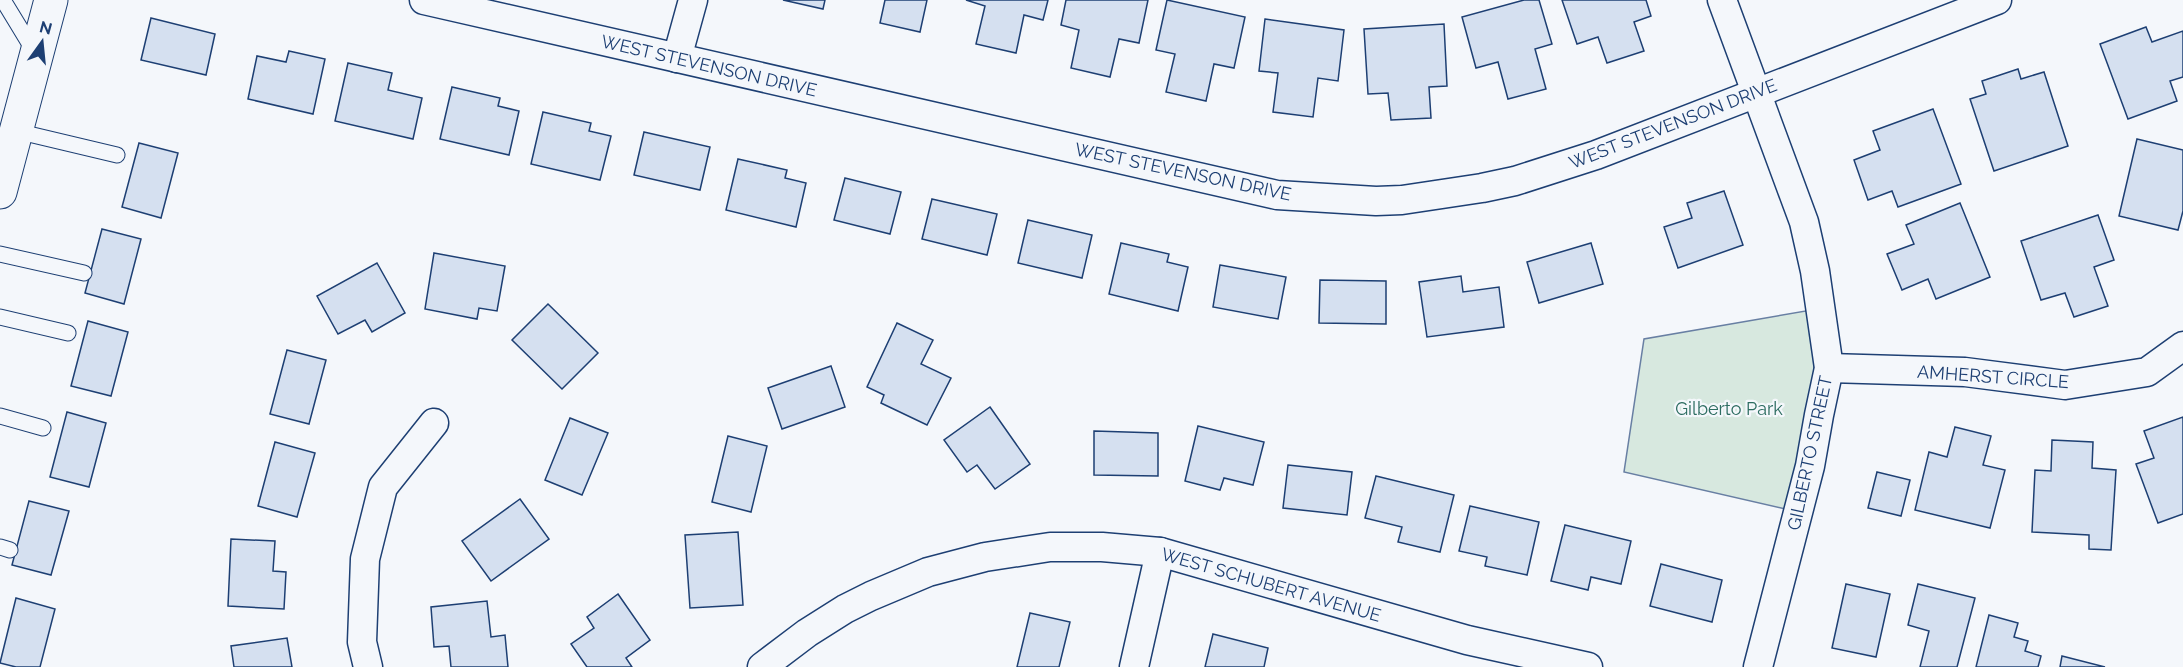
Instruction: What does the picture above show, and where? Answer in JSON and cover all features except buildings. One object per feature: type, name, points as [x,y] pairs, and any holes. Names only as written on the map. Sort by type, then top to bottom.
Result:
[{"type":"street","points":[[0,192],[51,0]]},
{"type":"street","name":"WEST STEVENSON DRIVE","points":[[423,0],[1277,195],[1376,201],[1482,188],[1515,181],[1596,155],[1997,0]]},
{"type":"street","points":[[677,58],[693,0]]},
{"type":"street","name":"GILBERTO STREET","points":[[1722,0],[1804,222],[1815,271],[1829,368],[1818,415],[1810,466],[1758,667]]},
{"type":"street","name":"AMHERST CIRCLE","points":[[1829,368],[1965,372],[2065,386],[2146,372],[2183,346]]},
{"type":"street","points":[[368,667],[362,642],[364,559],[383,487],[434,423]]},
{"type":"street","name":"WEST SCHUBERT AVENUE","points":[[762,667],[807,633],[845,609],[928,572],[985,557],[1050,548],[1102,547],[1160,552],[1467,640],[1588,667]]},
{"type":"street","points":[[1134,667],[1160,552]]},
{"type":"lane","points":[[3,0],[36,54]]},
{"type":"lane","points":[[16,130],[117,155]]},
{"type":"lane","points":[[0,254],[84,273]]},
{"type":"lane","points":[[0,317],[68,333]]},
{"type":"lane","points":[[0,416],[43,428]]},
{"type":"green space","name":"Gilberto Park","points":[[1817,309],[1824,369],[1794,511],[1624,472],[1644,339]]}]
